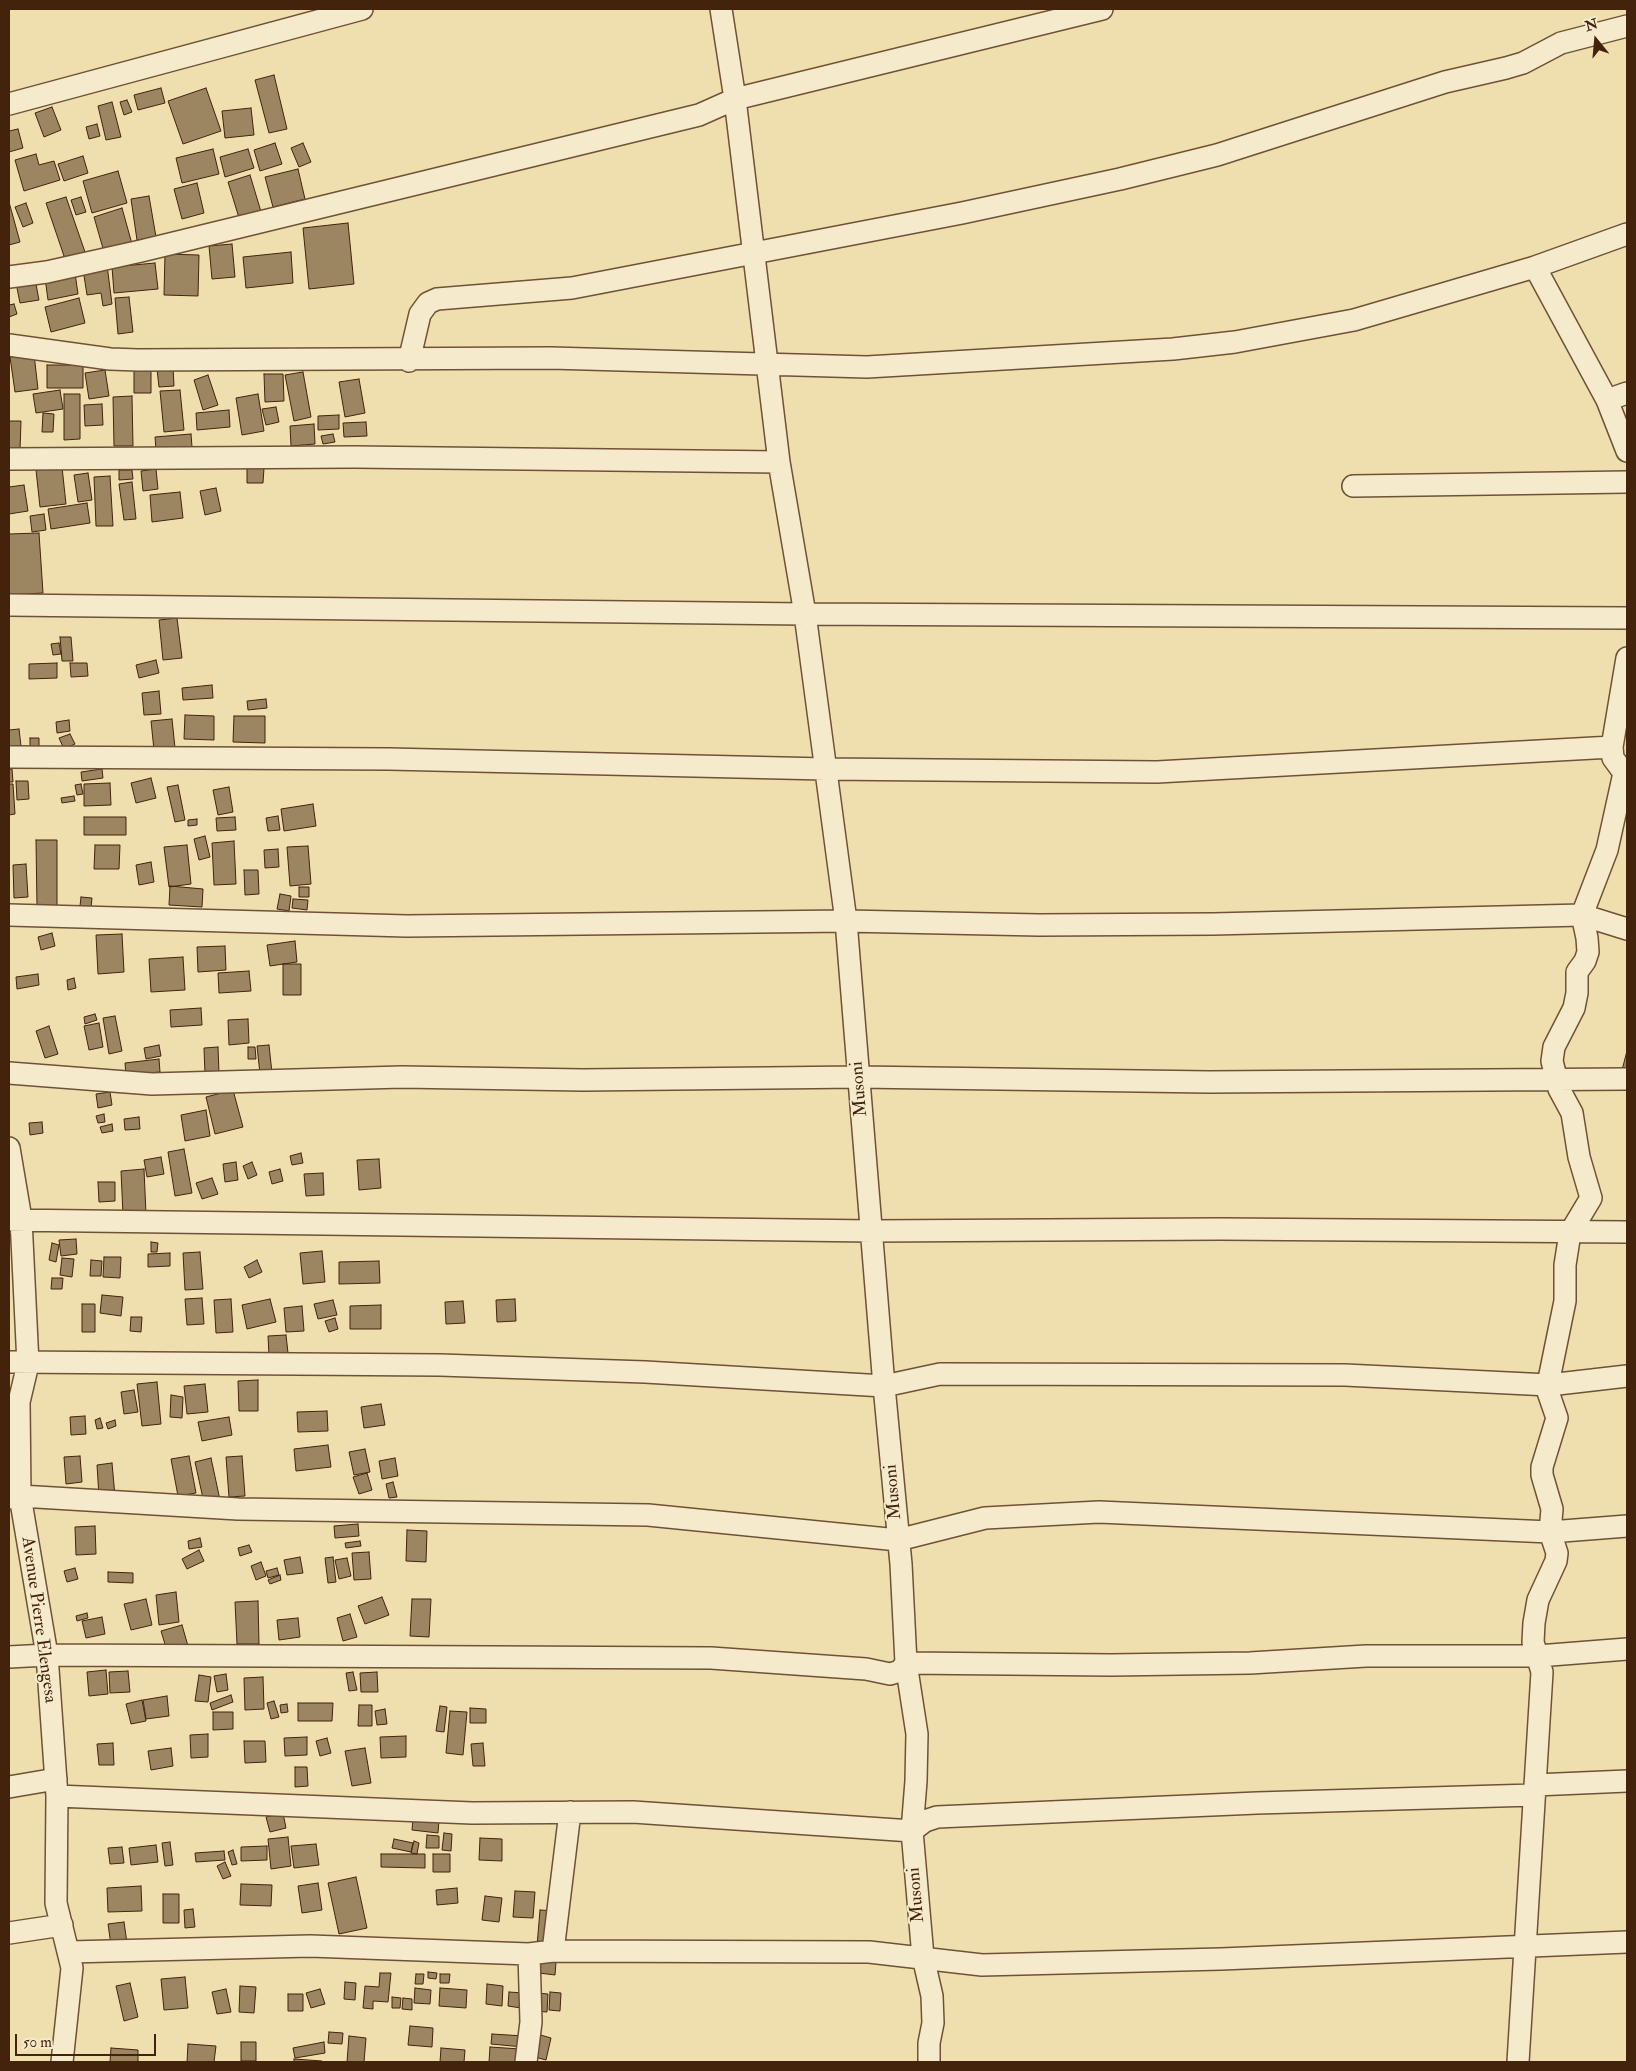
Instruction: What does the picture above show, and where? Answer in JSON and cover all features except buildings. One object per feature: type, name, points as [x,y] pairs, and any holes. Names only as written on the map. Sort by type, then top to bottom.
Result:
[{"type":"street","points":[[9,104],[337,11],[362,9]]},
{"type":"street","name":"Musoni","points":[[721,9],[735,99],[780,462],[805,614],[824,769],[846,920],[898,1540],[906,1663],[917,1734],[912,1830],[923,1957],[932,1996],[933,2023],[929,2043],[929,2062]]},
{"type":"street","points":[[9,277],[47,272],[142,251],[699,115],[735,99],[1102,9]]},
{"type":"street","points":[[410,360],[420,314],[428,304],[437,299],[572,288],[962,213],[1120,179],[1217,155],[1445,82],[1523,63],[1561,43],[1627,26]]},
{"type":"street","points":[[9,345],[110,359],[138,360],[551,358],[867,367],[1173,349],[1234,342],[1354,320],[1535,266],[1627,234]]},
{"type":"street","points":[[1535,266],[1607,400],[1627,451]]},
{"type":"street","points":[[1607,400],[1627,394]]},
{"type":"street","points":[[9,459],[354,457],[780,462]]},
{"type":"street","points":[[1353,486],[1627,482]]},
{"type":"street","points":[[9,605],[805,614],[1627,618]]},
{"type":"street","points":[[1518,2062],[1542,1672],[1533,1642],[1536,1608],[1556,1561],[1557,1553],[1550,1532],[1552,1509],[1543,1482],[1542,1467],[1558,1418],[1547,1392],[1564,1301],[1564,1265],[1570,1233],[1591,1198],[1579,1157],[1572,1114],[1559,1089],[1552,1062],[1554,1047],[1574,1008],[1578,993],[1577,972],[1585,961],[1588,952],[1582,915],[1607,850],[1626,773],[1613,758],[1612,747],[1627,658]]},
{"type":"street","points":[[9,757],[389,759],[824,769],[1156,772],[1612,747]]},
{"type":"street","points":[[9,915],[407,926],[846,920],[1039,925],[1213,924],[1582,915],[1627,929]]},
{"type":"street","points":[[9,1073],[152,1084],[402,1076],[583,1080],[858,1077],[1209,1082],[1557,1078],[1627,1079]]},
{"type":"street","name":"Avenue Pierre Elengesa","points":[[9,1148],[15,1219],[19,1402],[14,1497],[47,1655],[57,1787],[58,1861],[55,1892],[72,1973],[62,2062]]},
{"type":"street","points":[[15,1219],[872,1231],[1220,1228],[1570,1233],[1627,1232]]},
{"type":"street","points":[[18,1363],[440,1365],[645,1372],[884,1386],[940,1374],[1345,1375],[1549,1385],[1627,1376]]},
{"type":"street","points":[[14,1497],[238,1508],[648,1515],[898,1540],[985,1518],[1099,1512],[1550,1532],[1627,1526]]},
{"type":"street","points":[[9,1657],[47,1655],[711,1658],[866,1669],[890,1674],[900,1671],[906,1663],[1111,1665],[1250,1663],[1366,1656],[1538,1656],[1627,1649]]},
{"type":"street","points":[[9,1787],[57,1787],[472,1813],[633,1812],[912,1830],[925,1821],[937,1817],[1534,1790],[1627,1782]]},
{"type":"street","points":[[553,1951],[570,1812]]},
{"type":"street","points":[[9,1933],[62,1925]]},
{"type":"street","points":[[69,1952],[310,1946],[529,1954],[553,1951],[868,1952],[982,1965],[1524,1948],[1627,1942]]},
{"type":"street","points":[[526,2062],[531,2022],[529,1954]]}]
